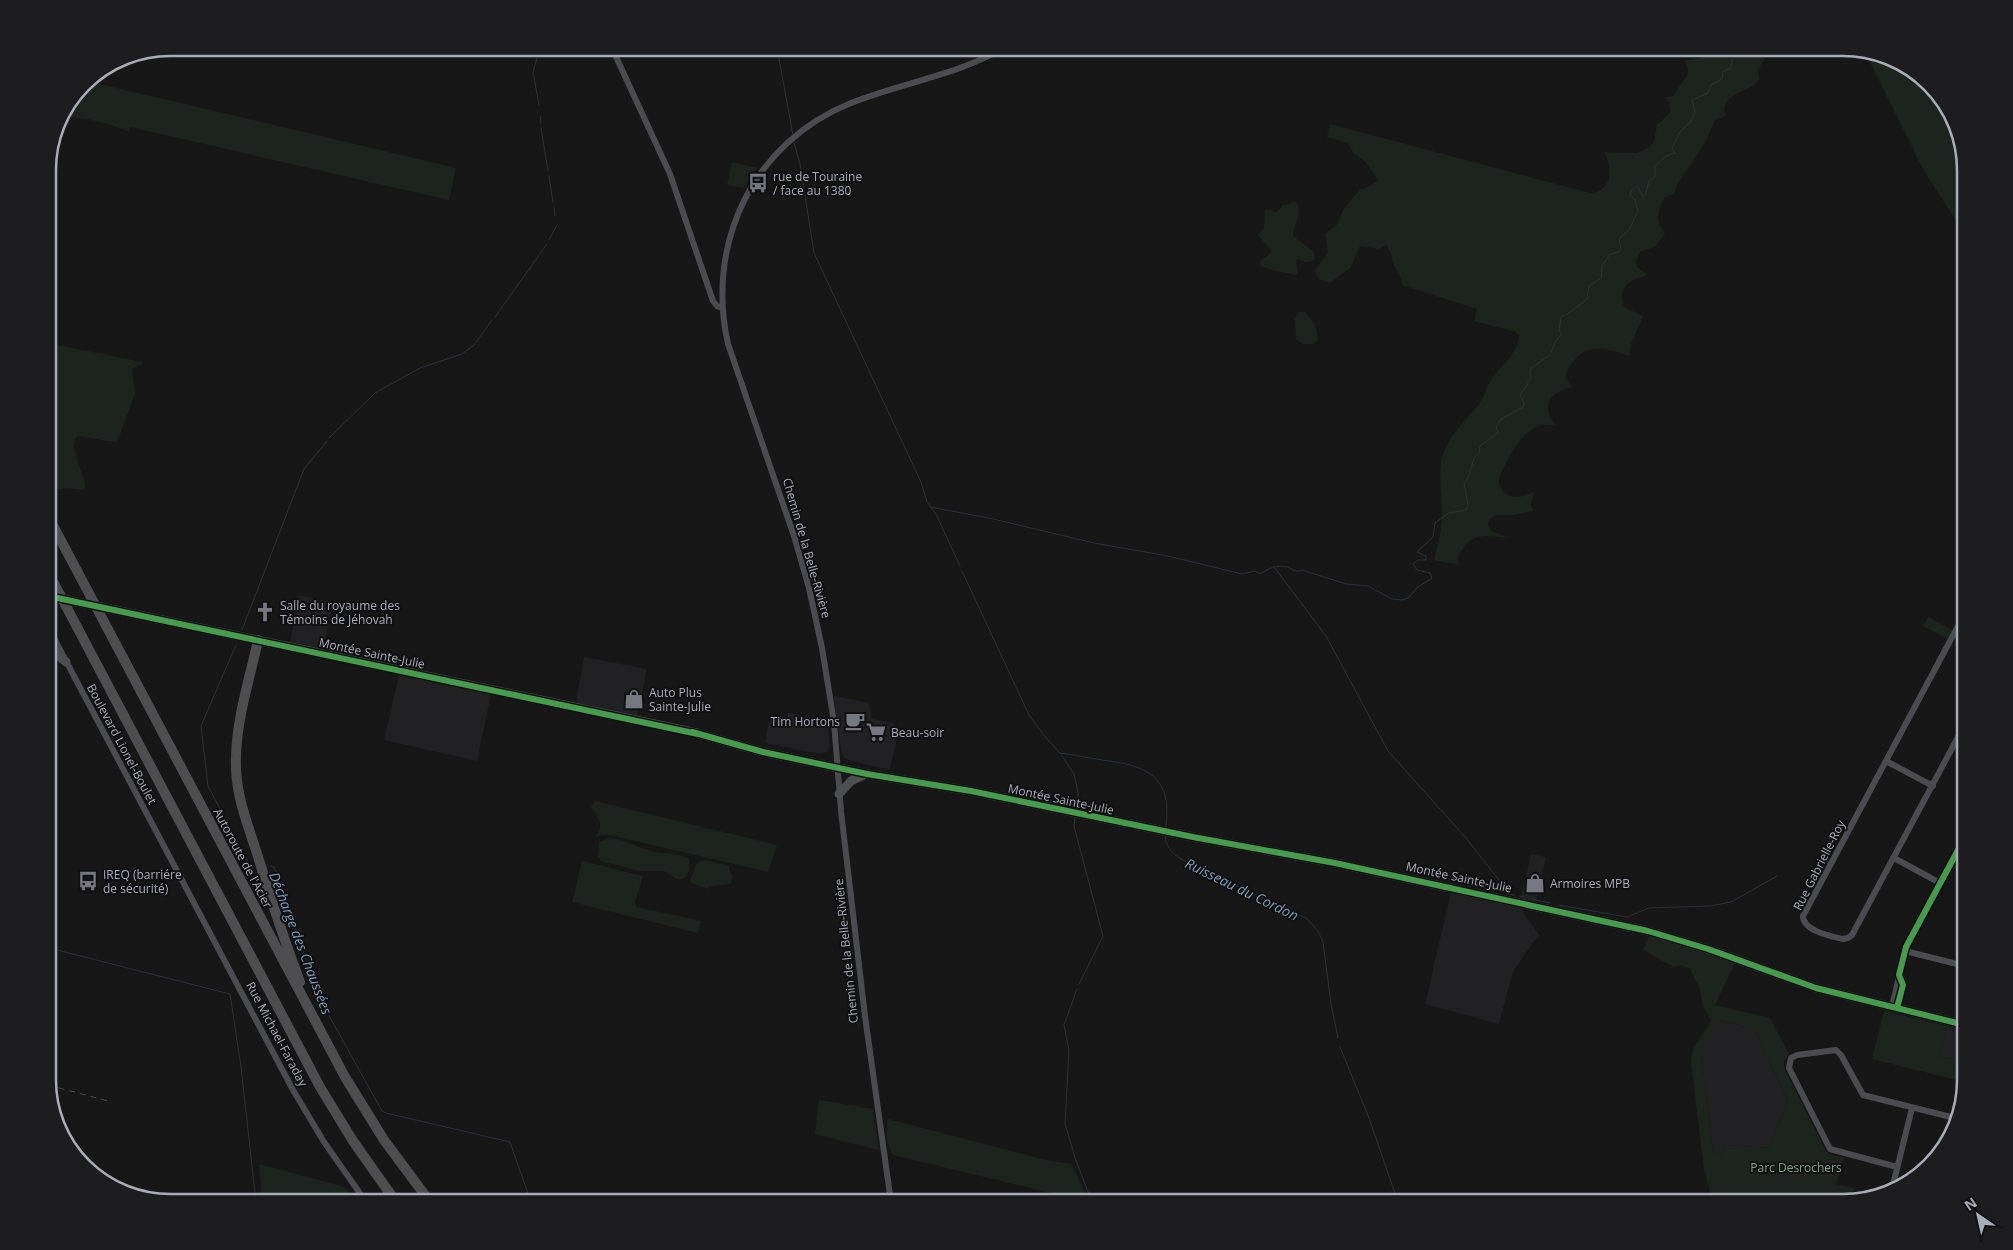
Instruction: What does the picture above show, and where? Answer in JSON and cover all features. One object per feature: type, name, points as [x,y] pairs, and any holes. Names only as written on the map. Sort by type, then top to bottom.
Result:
[{"type":"highway","name":"Autoroute de l'Acier","points":[[56,531],[350,1085],[376,1128],[424,1194]]},
{"type":"highway","points":[[56,587],[320,1087],[353,1141],[390,1194]]},
{"type":"highway","points":[[258,640],[237,734],[236,763],[238,789],[242,810],[284,940],[318,1027]]},
{"type":"main road","name":"Montée Sainte-Julie","points":[[56,598],[938,786]]},
{"type":"main road","points":[[56,654],[66,662]]},
{"type":"main road","name":"Montée Sainte-Julie","points":[[837,765],[866,774],[972,791],[1166,832],[1395,875],[1648,931],[1708,948],[1810,986],[1957,1023]]},
{"type":"main road","points":[[839,794],[851,781],[866,774]]},
{"type":"street","name":"Chemin de la Belle-Rivière","points":[[616,56],[669,171],[712,300],[717,306],[722,308],[730,351],[785,508],[809,588],[824,659],[867,1039],[890,1194]]},
{"type":"street","points":[[722,308],[724,260],[738,213],[758,176],[789,141],[819,119],[850,104],[975,62],[987,56]]},
{"type":"street","name":"Rue Gabrielle-Roy","points":[[1957,628],[1803,916],[1805,924],[1839,938],[1850,937],[1957,740]]},
{"type":"street","name":"Boulevard Lionel-Boulet","points":[[56,643],[177,871]]},
{"type":"street","points":[[1886,761],[1933,786]]},
{"type":"street","points":[[1892,1007],[1905,951],[1957,851]]},
{"type":"street","points":[[1894,858],[1940,883]]},
{"type":"street","name":"Rue Michael-Faraday","points":[[177,871],[298,1099],[330,1151],[360,1194]]},
{"type":"street","points":[[1905,951],[1957,964]]},
{"type":"street","points":[[1898,1168],[1830,1149],[1789,1068],[1789,1062],[1795,1056],[1836,1050],[1840,1053],[1862,1095],[1950,1117]]},
{"type":"street","points":[[1894,1182],[1912,1108]]},
{"type":"shaded area","points":[[299,595],[333,603],[323,650],[290,643]]},
{"type":"shaded area","points":[[584,657],[647,669],[637,716],[576,703]]},
{"type":"shaded area","points":[[399,674],[491,694],[477,761],[384,740]]},
{"type":"shaded area","points":[[834,696],[869,703],[872,719],[894,723],[896,743],[890,770],[844,758],[841,750]]},
{"type":"shaded area","points":[[788,713],[827,720],[830,746],[827,752],[820,754],[765,743],[770,717],[786,721]]},
{"type":"shaded area","points":[[1531,854],[1546,857],[1536,902],[1521,898]]},
{"type":"shaded area","points":[[1451,892],[1524,908],[1523,912],[1540,936],[1535,940],[1513,971],[1499,1024],[1425,1004]]},
{"type":"shaded area","points":[[1718,1020],[1754,1029],[1788,1101],[1769,1148],[1726,1145],[1721,1156],[1713,1152],[1701,1048]]},
{"type":"shaded area","points":[[1947,1026],[1957,1029],[1957,1060],[1939,1056]]},
{"type":"green space","points":[[1708,56],[1766,56],[1758,70],[1759,81],[1726,103],[1724,109],[1726,114],[1724,117],[1715,120],[1705,143],[1677,185],[1674,194],[1665,197],[1659,211],[1658,220],[1665,233],[1655,247],[1640,252],[1636,261],[1637,267],[1647,275],[1635,279],[1626,285],[1622,294],[1624,307],[1643,316],[1631,344],[1629,356],[1619,352],[1600,349],[1584,352],[1572,364],[1566,374],[1567,380],[1573,387],[1558,392],[1553,396],[1548,406],[1551,418],[1556,426],[1538,426],[1524,436],[1513,450],[1499,477],[1501,489],[1512,497],[1534,492],[1531,504],[1533,511],[1514,515],[1495,515],[1489,521],[1488,525],[1491,531],[1509,538],[1482,536],[1471,540],[1460,554],[1458,565],[1434,560],[1442,520],[1440,472],[1446,447],[1461,424],[1479,404],[1491,380],[1513,353],[1519,335],[1514,331],[1474,321],[1477,309],[1402,285],[1386,245],[1379,249],[1360,246],[1351,267],[1330,283],[1319,279],[1315,271],[1328,252],[1325,234],[1337,225],[1343,210],[1360,189],[1365,189],[1378,180],[1365,161],[1354,154],[1348,143],[1327,137],[1330,124],[1590,193],[1598,191],[1607,184],[1610,172],[1604,152],[1637,153],[1650,147],[1654,142],[1657,125],[1670,113],[1669,102],[1665,97],[1673,96],[1687,76],[1688,69],[1685,61]]},
{"type":"green space","points":[[1869,59],[1900,71],[1918,84],[1938,107],[1951,133],[1955,148],[1957,163],[1957,222],[1924,171]]},
{"type":"green space","points":[[96,83],[456,168],[449,200],[130,127],[129,132],[105,123],[69,117],[75,107]]},
{"type":"green space","points":[[732,162],[757,168],[743,188],[727,185]]},
{"type":"green space","points":[[1293,202],[1297,203],[1299,211],[1293,236],[1314,252],[1315,258],[1307,262],[1298,259],[1296,262],[1297,275],[1261,266],[1262,259],[1269,255],[1271,250],[1258,235],[1264,228],[1265,210],[1269,209],[1276,213],[1282,206]]},
{"type":"green space","points":[[1298,312],[1305,312],[1315,324],[1318,339],[1314,344],[1303,344],[1296,339],[1295,319]]},
{"type":"green space","points":[[56,345],[142,362],[142,365],[132,369],[135,394],[118,440],[115,442],[77,436],[75,438],[74,449],[85,483],[85,489],[56,490]]},
{"type":"green space","points":[[1928,617],[1953,630],[1948,639],[1923,626]]},
{"type":"green space","points":[[595,801],[777,845],[768,872],[614,836],[604,835],[595,837],[600,830],[600,826],[598,818],[591,807]]},
{"type":"green space","points":[[609,838],[625,841],[650,851],[674,854],[689,859],[689,870],[686,877],[681,879],[675,878],[664,871],[639,871],[601,861],[598,856],[599,842]]},
{"type":"green space","points":[[704,860],[729,866],[733,878],[730,884],[709,886],[708,889],[692,883],[690,880],[697,863]]},
{"type":"green space","points":[[582,861],[643,876],[635,902],[637,907],[701,921],[698,933],[572,902]]},
{"type":"green space","name":"Parc Desrochers","points":[[1649,936],[1677,943],[1735,963],[1715,1005],[1770,1018],[1789,1054],[1784,1061],[1784,1068],[1825,1149],[1829,1154],[1844,1158],[1836,1184],[1854,1188],[1853,1193],[1711,1194],[1704,1170],[1691,1062],[1693,1050],[1711,1021],[1704,1008],[1700,990],[1690,969],[1681,965],[1674,967],[1643,950]],"holes":[[[1719,1020],[1754,1029],[1788,1101],[1769,1148],[1726,1145],[1721,1156],[1713,1152],[1701,1048]]]},
{"type":"green space","points":[[1884,1011],[1947,1026],[1939,1056],[1957,1060],[1957,1080],[1872,1059]]},
{"type":"green space","points":[[819,1100],[873,1109],[879,1150],[815,1134]]},
{"type":"green space","points":[[888,1119],[1050,1161],[1072,1164],[1085,1194],[1056,1194],[893,1155],[889,1147]]},
{"type":"green space","points":[[259,1164],[345,1187],[350,1194],[261,1194]]},
{"type":"waterway","name":"Décharge des Chaussées","points":[[538,56],[533,72],[539,105]]},
{"type":"waterway","points":[[778,56],[793,135]]},
{"type":"waterway","points":[[930,507],[989,518],[1094,543],[1168,556],[1242,574],[1255,571],[1260,574],[1272,567],[1283,566],[1346,584],[1368,586],[1392,599],[1402,600],[1408,598],[1418,587],[1432,578],[1430,573],[1417,570],[1413,564],[1417,560],[1426,560],[1426,556],[1417,552],[1433,537],[1435,523],[1449,513],[1466,510],[1468,505],[1464,483],[1468,478],[1474,458],[1479,453],[1480,446],[1498,433],[1496,426],[1501,419],[1523,407],[1524,403],[1520,395],[1530,380],[1530,369],[1550,355],[1556,340],[1562,334],[1559,331],[1561,317],[1587,299],[1589,286],[1601,278],[1602,266],[1610,254],[1619,252],[1621,248],[1620,238],[1629,230],[1638,211],[1635,200],[1630,195],[1632,189],[1639,188],[1642,196],[1645,196],[1649,181],[1655,176],[1655,166],[1666,156],[1675,153],[1672,148],[1680,132],[1691,121],[1695,112],[1692,100],[1708,93],[1711,85],[1722,79],[1723,72],[1731,68],[1732,60],[1735,56]]},
{"type":"waterway","name":"Décharge des Chaussées","points":[[540,116],[541,123]]},
{"type":"waterway","name":"Décharge des Chaussées","points":[[541,128],[548,171]]},
{"type":"waterway","points":[[794,142],[800,164],[814,253],[921,482],[927,502],[936,514],[960,566]]},
{"type":"waterway","name":"Décharge des Chaussées","points":[[549,176],[553,202]]},
{"type":"waterway","name":"Décharge des Chaussées","points":[[554,208],[555,216]]},
{"type":"waterway","name":"Décharge des Chaussées","points":[[549,240],[557,225]]},
{"type":"waterway","name":"Décharge des Chaussées","points":[[495,317],[547,244]]},
{"type":"waterway","name":"Décharge des Chaussées","points":[[329,438],[375,393],[420,368],[462,354],[474,345],[492,320]]},
{"type":"waterway","name":"Décharge des Chaussées","points":[[242,630],[304,469],[327,441]]},
{"type":"waterway","points":[[1274,567],[1326,636],[1388,751],[1466,838],[1510,894],[1514,895]]},
{"type":"waterway","points":[[962,571],[1029,715],[1060,753],[1074,774],[1078,792],[1078,809]]},
{"type":"waterway","name":"Décharge des Chaussées","points":[[236,645],[201,726],[208,786],[253,868]]},
{"type":"waterway","name":"Ruisseau du Cordon","points":[[1060,753],[1121,763],[1146,772],[1159,783],[1164,792],[1167,805],[1166,827]]},
{"type":"waterway","points":[[1075,817],[1074,826],[1103,936],[1079,984]]},
{"type":"waterway","name":"Ruisseau du Cordon","points":[[1165,836],[1169,848],[1182,860],[1306,918],[1314,926],[1323,942],[1331,1004],[1338,1038]]},
{"type":"waterway","name":"Décharge des Chaussées","points":[[270,866],[274,867],[279,878],[322,1003],[382,1111],[510,1142],[528,1194]]},
{"type":"waterway","points":[[1558,905],[1627,917],[1649,908],[1710,906],[1731,902],[1777,876]]},
{"type":"waterway","points":[[1519,896],[1524,897]]},
{"type":"waterway","points":[[1531,899],[1551,903]]},
{"type":"waterway","points":[[56,950],[230,994],[241,1067],[255,1194]]},
{"type":"waterway","points":[[1077,989],[1064,1025],[1069,1050],[1065,1123],[1075,1158],[1089,1194]]},
{"type":"waterway","name":"Ruisseau du Cordon","points":[[1340,1047],[1369,1118],[1395,1194]]},
{"type":"railway","points":[[56,1087],[112,1102]]},
{"type":"cycle path","points":[[56,598],[698,734]]},
{"type":"cycle path","points":[[692,732],[763,752],[867,774],[971,791],[1193,837],[1335,863],[1648,931],[1708,949],[1816,988],[1957,1023]]},
{"type":"cycle path","points":[[1897,1008],[1903,985],[1899,975],[1906,947],[1957,852]]},
{"type":"place","name":"rue de Touraine / face au 1380","points":[[758,183]]},
{"type":"place","name":"Salle du royaume des Témoins de Jéhovah","points":[[265,612]]},
{"type":"place","name":"Auto Plus Sainte-Julie","points":[[634,699]]},
{"type":"place","name":"Tim Hortons","points":[[855,721]]},
{"type":"place","name":"Beau-soir","points":[[876,732]]},
{"type":"place","name":"IREQ (barriére de sécurité)","points":[[88,881]]},
{"type":"place","name":"Armoires MPB","points":[[1535,883]]}]
